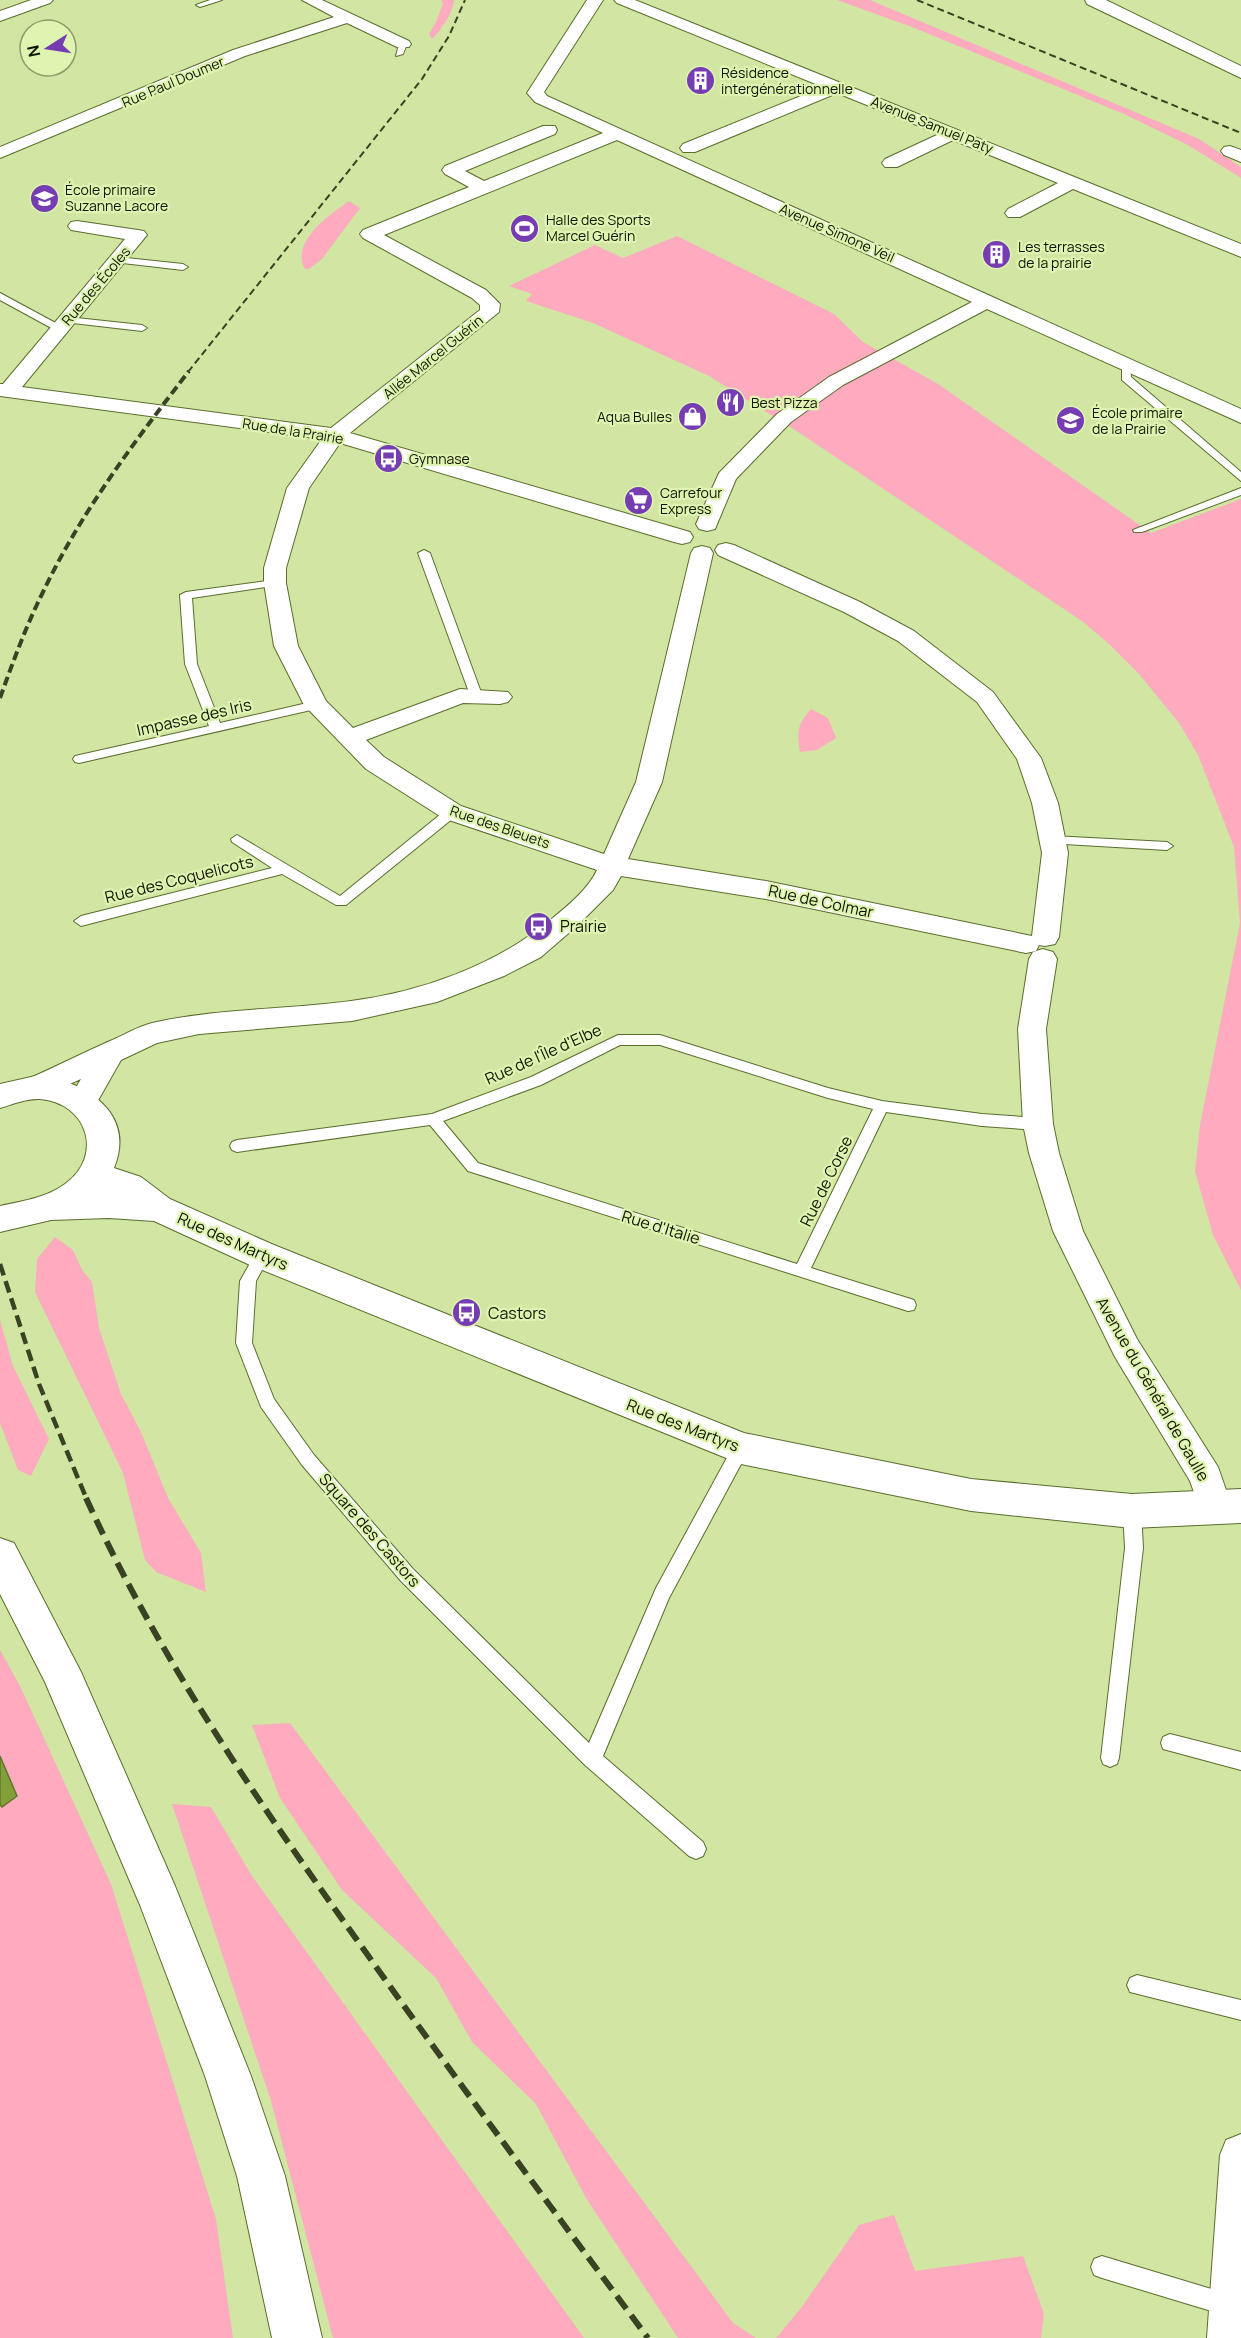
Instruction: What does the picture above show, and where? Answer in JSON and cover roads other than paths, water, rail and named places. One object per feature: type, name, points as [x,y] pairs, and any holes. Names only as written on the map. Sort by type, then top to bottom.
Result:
[{"type":"main road","points":[[1093,0],[1241,73]]},
{"type":"main road","points":[[0,1096],[39,1087],[60,1092],[82,1103],[98,1119],[105,1146],[95,1174],[78,1192],[49,1208],[0,1219]]},
{"type":"main road","name":"Rue des Martyrs","points":[[95,1174],[129,1186],[158,1208],[262,1255],[741,1448],[971,1494],[1132,1511],[1228,1506]]},
{"type":"main road","name":"Rue des Martyrs","points":[[49,1208],[109,1205],[158,1208]]},
{"type":"main road","points":[[0,1555],[61,1672],[160,1901],[228,2076],[261,2176],[297,2338]]},
{"type":"street","points":[[0,16],[45,0]]},
{"type":"street","points":[[310,0],[348,18],[401,49]]},
{"type":"street","name":"Avenue Simone Veil","points":[[595,0],[535,93],[541,99],[1241,417]]},
{"type":"street","name":"Avenue Samuel Paty","points":[[622,0],[1241,251]]},
{"type":"street","name":"Rue Paul Doumer","points":[[0,153],[239,53],[348,18]]},
{"type":"street","points":[[689,148],[838,87]]},
{"type":"street","points":[[483,188],[451,170],[549,130]]},
{"type":"street","name":"Allée Marcel Guérin","points":[[334,435],[489,312],[490,304],[479,294],[369,234],[616,134]]},
{"type":"street","points":[[891,163],[953,134]]},
{"type":"street","points":[[1014,213],[1073,182]]},
{"type":"street","name":"Rue des Écoles","points":[[4,391],[64,325],[138,235],[77,226]]},
{"type":"street","points":[[707,524],[726,477],[784,418],[836,381],[988,301]]},
{"type":"street","name":"Rue de la Prairie","points":[[4,391],[334,435],[703,547]]},
{"type":"street","name":"Rue des Bleuets","points":[[334,435],[298,488],[275,568],[275,582],[286,646],[316,705],[375,763],[452,812],[614,866]]},
{"type":"street","points":[[707,524],[722,527],[732,534],[733,543],[703,547],[686,531],[695,526],[707,524]]},
{"type":"street","points":[[39,1087],[150,1034],[199,1024],[352,1011],[427,994],[494,969],[531,950],[569,919],[604,884],[614,866],[649,782],[703,547]]},
{"type":"street","name":"Avenue du Général de Gaulle","points":[[703,547],[852,607],[906,636],[986,697],[1029,758],[1045,803],[1055,853],[1038,947],[1032,1029],[1038,1124],[1044,1153],[1068,1231],[1126,1348],[1206,1477],[1228,1506]]},
{"type":"street","points":[[349,738],[460,696],[488,696]]},
{"type":"street","name":"Rue de Colmar","points":[[614,866],[766,890],[1038,947]]},
{"type":"street","points":[[82,1103],[112,1052]]},
{"type":"street","points":[[1230,2322],[1241,2155]]},
{"type":"lane","points":[[200,5],[218,0]]},
{"type":"lane","points":[[117,260],[183,267]]},
{"type":"lane","name":"Rue des Écoles","points":[[0,296],[64,325]]},
{"type":"lane","points":[[64,325],[142,328]]},
{"type":"lane","points":[[1125,364],[1126,378],[1241,478]]},
{"type":"lane","points":[[1138,530],[1241,491]]},
{"type":"lane","points":[[424,553],[488,696]]},
{"type":"lane","points":[[216,729],[191,664],[186,595],[275,582]]},
{"type":"lane","name":"Impasse des Iris","points":[[79,759],[316,705]]},
{"type":"lane","name":"Rue des Coquelicots","points":[[237,840],[341,902],[452,812]]},
{"type":"lane","points":[[1052,840],[1167,846]]},
{"type":"lane","name":"Rue des Coquelicots","points":[[81,921],[284,869]]},
{"type":"lane","name":"Rue de l'Île d'Elbe","points":[[237,1146],[433,1119],[536,1081],[618,1040],[660,1040],[828,1093],[882,1106],[982,1120],[1038,1124]]},
{"type":"lane","name":"Rue de Corse","points":[[802,1270],[882,1106]]},
{"type":"lane","name":"Rue d'Italie","points":[[433,1119],[473,1167],[908,1305]]},
{"type":"lane","name":"Square des Castors","points":[[262,1255],[248,1281],[244,1343],[267,1402],[308,1460],[407,1575],[592,1759],[696,1849]]},
{"type":"lane","points":[[592,1759],[662,1594],[741,1448]]},
{"type":"lane","points":[[1110,1758],[1134,1548],[1132,1511]]},
{"type":"lane","points":[[1170,1743],[1241,1761]]},
{"type":"lane","points":[[1137,1985],[1241,2010]]},
{"type":"lane","points":[[1102,2267],[1230,2322]]},
{"type":"railway","points":[[188,372],[422,79],[449,36],[465,0]]},
{"type":"railway","points":[[917,0],[1241,133]]},
{"type":"railway","points":[[0,698],[37,605],[74,534],[129,451],[189,371]]},
{"type":"railway","points":[[0,1264],[39,1384],[87,1500]]},
{"type":"railway","points":[[86,1498],[114,1557],[177,1670],[282,1834],[429,2040],[648,2338]]},
{"type":"place","name":"Résidence intergénérationnelle","points":[[700,81]]},
{"type":"place","name":"École primaire Suzanne Lacore","points":[[44,198]]},
{"type":"place","name":"Halle des Sports Marcel Guérin","points":[[525,228]]},
{"type":"place","name":"Les terrasses de la prairie","points":[[997,255]]},
{"type":"place","name":"Best Pizza","points":[[730,403]]},
{"type":"place","name":"Aqua Bulles","points":[[693,417]]},
{"type":"place","name":"École primaire de la Prairie","points":[[1071,421]]},
{"type":"place","name":"Gymnase","points":[[388,459]]},
{"type":"place","name":"Carrefour Express","points":[[639,501]]},
{"type":"place","name":"Prairie","points":[[539,926]]},
{"type":"place","name":"Castors","points":[[467,1313]]}]
